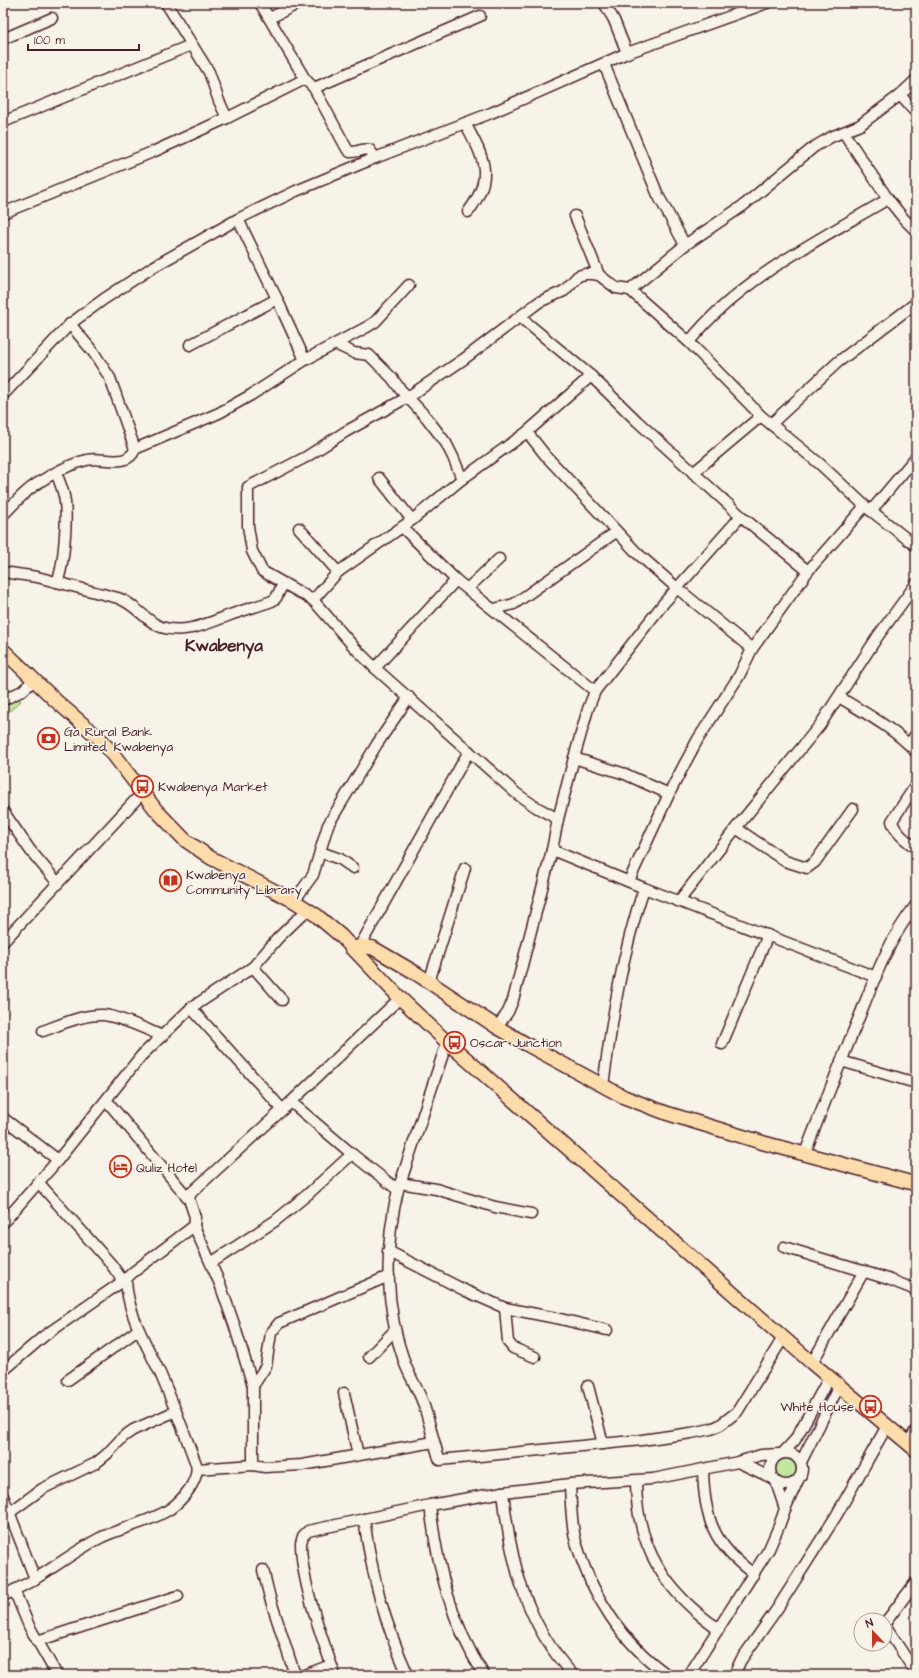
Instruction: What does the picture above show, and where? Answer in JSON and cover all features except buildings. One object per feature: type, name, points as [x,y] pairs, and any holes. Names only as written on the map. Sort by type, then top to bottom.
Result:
[{"type":"main road","points":[[3,650],[101,740],[166,822],[192,846],[236,872],[294,901],[329,926],[356,948],[400,998],[448,1042],[783,1338],[912,1447]]},
{"type":"main road","points":[[356,948],[374,948],[498,1027],[603,1086],[666,1113],[764,1144],[805,1153],[916,1184]]},
{"type":"street","points":[[166,3],[208,72],[227,118]]},
{"type":"street","points":[[260,3],[305,78],[314,88],[350,152],[370,150],[375,158]]},
{"type":"street","points":[[270,18],[298,3]]},
{"type":"street","points":[[604,3],[614,20],[627,54]]},
{"type":"street","points":[[735,3],[739,13]]},
{"type":"street","points":[[3,395],[70,324],[104,298],[152,267],[238,219],[296,191],[465,123],[627,54],[767,3]]},
{"type":"street","points":[[314,88],[480,16]]},
{"type":"street","points":[[3,39],[52,18]]},
{"type":"street","points":[[3,122],[191,45]]},
{"type":"street","points":[[604,64],[658,195],[685,245]]},
{"type":"street","points":[[3,213],[155,151],[227,118],[305,78]]},
{"type":"street","points":[[630,290],[685,245],[744,205],[814,147],[831,137],[844,133],[860,125],[900,95],[916,80]]},
{"type":"street","points":[[900,95],[916,113]]},
{"type":"street","points":[[465,123],[477,145],[484,170],[482,190],[478,199],[468,212]]},
{"type":"street","points":[[844,133],[888,199],[916,231]]},
{"type":"street","points":[[689,342],[715,312],[764,275],[789,258],[888,199]]},
{"type":"street","points":[[575,216],[599,275],[616,288],[630,290],[689,342],[761,416],[820,464],[868,508],[916,546]]},
{"type":"street","points":[[238,219],[305,360]]},
{"type":"street","points":[[558,819],[536,808],[517,794],[375,668],[355,648],[313,600],[262,571],[254,557],[248,526],[248,487],[306,457],[345,432],[408,397],[464,359],[544,299],[564,290],[578,276],[585,274],[599,275]]},
{"type":"street","points":[[134,449],[219,413],[251,395],[305,360],[375,322],[409,285]]},
{"type":"street","points":[[190,345],[277,299]]},
{"type":"street","points":[[771,424],[838,362],[916,303]]},
{"type":"street","points":[[520,317],[591,376],[637,421],[741,516],[808,571]]},
{"type":"street","points":[[3,515],[34,486],[56,473],[86,460],[122,460],[133,454],[134,449],[110,378],[94,353],[70,324]]},
{"type":"street","points":[[335,344],[354,353],[373,357],[426,417],[446,443],[462,479]]},
{"type":"street","points":[[313,600],[338,572],[412,520],[462,479],[527,432],[591,376]]},
{"type":"street","points":[[693,473],[761,416]]},
{"type":"street","points":[[527,432],[546,456],[637,553],[677,588],[752,649]]},
{"type":"street","points":[[629,881],[669,794],[698,739],[739,676],[752,649],[808,571],[916,457]]},
{"type":"street","points":[[56,473],[65,502],[66,521],[62,569],[57,582]]},
{"type":"street","points":[[379,478],[412,520]]},
{"type":"street","points":[[498,1027],[508,1012],[513,1000],[574,758],[588,709],[595,691],[637,636],[677,588],[741,516]]},
{"type":"street","points":[[402,527],[456,580],[512,623],[595,691]]},
{"type":"street","points":[[299,528],[338,572]]},
{"type":"street","points":[[494,609],[514,604],[616,532]]},
{"type":"street","points":[[468,588],[499,559]]},
{"type":"street","points":[[3,572],[37,577],[123,599],[156,624],[162,627],[175,629],[194,628],[272,602],[284,584]]},
{"type":"street","points":[[375,668],[456,580]]},
{"type":"street","points":[[679,901],[820,725],[878,636],[916,584]]},
{"type":"street","points":[[512,623],[514,604]]},
{"type":"street","points":[[3,700],[22,691],[34,680]]},
{"type":"street","points":[[294,901],[313,875],[328,825],[377,744],[408,697]]},
{"type":"street","points":[[839,697],[869,715],[913,748],[916,734]]},
{"type":"street","points":[[356,948],[469,751]]},
{"type":"street","points":[[574,758],[625,774],[669,794]]},
{"type":"street","points":[[916,785],[892,821],[893,826],[899,833],[916,848]]},
{"type":"street","points":[[3,942],[57,882],[142,793]]},
{"type":"street","points":[[736,828],[785,861],[807,868],[816,862],[853,809]]},
{"type":"street","points":[[3,811],[30,850],[57,882]]},
{"type":"street","points":[[552,850],[644,888],[876,977]]},
{"type":"street","points":[[320,852],[340,859],[353,868]]},
{"type":"street","points":[[429,982],[465,868]]},
{"type":"street","points":[[603,1086],[617,988],[627,944],[644,888]]},
{"type":"street","points":[[805,1153],[876,977],[897,932],[916,906]]},
{"type":"street","points":[[3,1223],[39,1183],[141,1056],[191,1008],[252,967],[278,938],[307,910]]},
{"type":"street","points":[[722,1044],[768,935]]},
{"type":"street","points":[[252,967],[282,1000]]},
{"type":"street","points":[[189,1199],[191,1193],[205,1179],[282,1110],[400,998]]},
{"type":"street","points":[[191,1008],[282,1110]]},
{"type":"street","points":[[43,1031],[91,1016],[104,1015],[140,1026],[162,1036]]},
{"type":"street","points":[[448,1042],[399,1187],[393,1212],[388,1251],[390,1306],[395,1330],[405,1364],[423,1404],[438,1458],[443,1461],[603,1444],[691,1433],[711,1429],[720,1425],[737,1412],[783,1338]]},
{"type":"street","points":[[841,1061],[916,1083]]},
{"type":"street","points":[[106,1101],[189,1199],[195,1213],[194,1226],[211,1263],[234,1324],[253,1386],[254,1465]]},
{"type":"street","points":[[290,1102],[352,1154],[399,1187],[436,1189],[495,1207],[531,1214]]},
{"type":"street","points":[[3,1118],[58,1160]]},
{"type":"street","points":[[211,1263],[275,1221],[352,1154]]},
{"type":"street","points":[[3,1596],[35,1579],[76,1551],[102,1537],[159,1515],[170,1509],[186,1492],[196,1476],[197,1469],[176,1411],[138,1330],[125,1280],[39,1183]]},
{"type":"street","points":[[4,1369],[44,1336],[83,1307],[125,1280],[138,1268],[194,1226]]},
{"type":"street","points":[[784,1247],[864,1271],[916,1290]]},
{"type":"street","points":[[388,1251],[505,1308],[607,1330]]},
{"type":"street","points":[[812,1363],[864,1271]]},
{"type":"street","points":[[253,1386],[266,1366],[271,1332],[279,1323],[389,1276]]},
{"type":"street","points":[[505,1308],[508,1342],[512,1348],[535,1357]]},
{"type":"street","points":[[68,1380],[138,1330]]},
{"type":"street","points":[[369,1357],[395,1330]]},
{"type":"street","points":[[784,1509],[769,1468],[770,1463],[795,1440],[820,1396],[834,1382]]},
{"type":"street","points":[[800,1462],[830,1403],[834,1382]]},
{"type":"street","points":[[588,1386],[603,1444]]},
{"type":"street","points":[[344,1393],[358,1455]]},
{"type":"street","points":[[820,1396],[830,1403]]},
{"type":"street","points":[[9,1513],[42,1489],[96,1462],[107,1454],[123,1437],[133,1430],[176,1411]]},
{"type":"street","points":[[734,1675],[741,1660],[777,1609],[832,1522],[887,1426]]},
{"type":"street","points":[[912,1447],[916,1430]]},
{"type":"street","points":[[197,1469],[254,1465],[265,1467],[288,1466],[434,1442]]},
{"type":"street","points":[[335,1675],[307,1583],[302,1543],[305,1534],[312,1529],[502,1492],[570,1484],[636,1481],[738,1462],[761,1455],[781,1453],[793,1454],[800,1462],[802,1468],[799,1478],[784,1509],[774,1538],[754,1574],[689,1675]]},
{"type":"street","points":[[738,1462],[786,1485],[791,1484],[799,1478]]},
{"type":"street","points":[[703,1469],[706,1506],[710,1522],[716,1536],[722,1546],[732,1557],[754,1574]]},
{"type":"street","points":[[636,1481],[636,1495],[640,1520],[646,1543],[658,1568],[685,1603],[719,1629]]},
{"type":"street","points":[[570,1484],[572,1515],[576,1541],[594,1589],[621,1632],[650,1663],[668,1675]]},
{"type":"street","points":[[502,1492],[507,1534],[520,1586],[549,1644],[573,1675]]},
{"type":"street","points":[[3,1496],[35,1579]]},
{"type":"street","points":[[430,1505],[436,1550],[447,1597],[466,1642],[484,1675]]},
{"type":"street","points":[[364,1519],[378,1597],[394,1644],[408,1675]]},
{"type":"street","points":[[263,1570],[270,1598],[295,1675]]},
{"type":"street","points":[[893,1612],[916,1582]]},
{"type":"street","points":[[14,1590],[28,1626],[57,1675]]},
{"type":"street","points":[[37,1641],[178,1596]]},
{"type":"street","points":[[893,1640],[912,1673]]},
{"type":"street","points":[[304,1675],[331,1665]]},
{"type":"green space","points":[[3,683],[21,701],[3,717]]},
{"type":"green space","points":[[786,1458],[794,1461],[797,1469],[794,1477],[786,1480],[778,1477],[775,1469],[778,1461]]},
{"type":"place","name":"Ga Rural Bank Limited, Kwabenya","points":[[48,738]]},
{"type":"place","name":"Kwabenya Market","points":[[142,786]]},
{"type":"place","name":"Kwabenya Community Library","points":[[171,881]]},
{"type":"place","name":"Oscar Junction","points":[[454,1042]]},
{"type":"place","name":"Quliz Hotel","points":[[121,1167]]},
{"type":"place","name":"White House","points":[[870,1406]]},
{"type":"district","name":"Kwabenya","points":[[224,645]]}]
